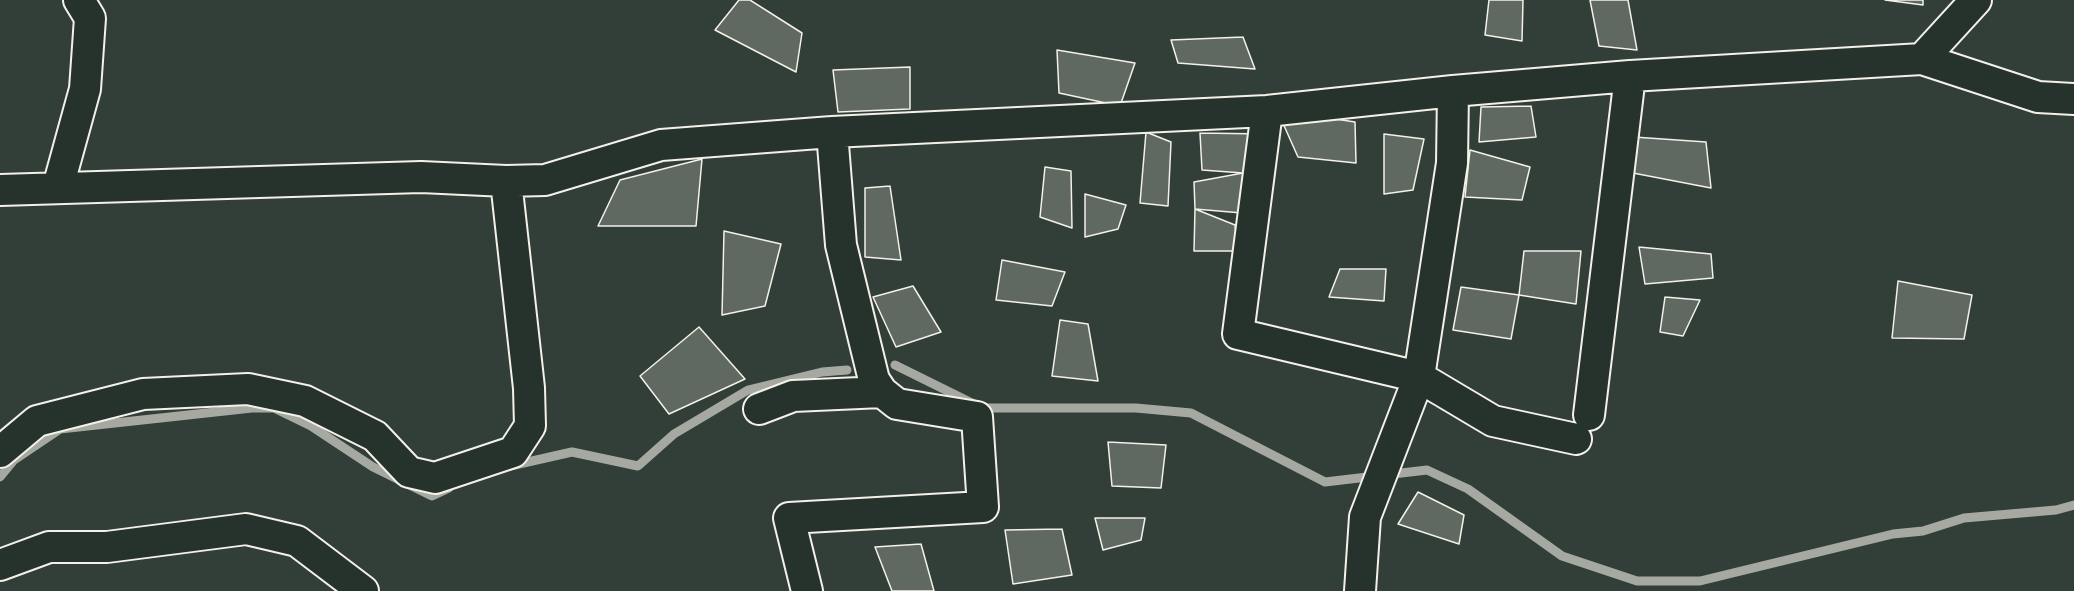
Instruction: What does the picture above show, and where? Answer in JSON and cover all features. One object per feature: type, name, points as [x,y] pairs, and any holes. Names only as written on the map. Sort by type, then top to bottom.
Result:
[{"type":"street","points":[[58,187],[85,89],[90,18],[79,0]]},
{"type":"street","points":[[1922,59],[1976,0]]},
{"type":"street","points":[[0,190],[421,177],[506,181],[545,180],[661,145],[832,132],[1267,111],[1453,90],[1630,76],[1922,59],[2038,97],[2074,99]]},
{"type":"street","points":[[1267,111],[1238,334],[1419,377],[1493,421],[1582,427],[1630,76]]},
{"type":"street","points":[[1360,591],[1365,517],[1419,377],[1452,163],[1453,90]]},
{"type":"street","points":[[807,591],[789,518],[983,507],[976,417],[897,404],[882,392],[874,380],[841,245],[832,132]]},
{"type":"street","points":[[0,452],[37,421],[143,394],[248,389],[305,401],[375,436],[410,472],[435,477],[513,452],[530,426],[529,388],[506,181]]},
{"type":"street","points":[[759,409],[793,396],[882,392]]},
{"type":"street","points":[[0,565],[49,547],[107,547],[246,529],[297,541],[363,591]]},
{"type":"building","points":[[739,0],[750,0],[802,33],[796,72],[715,30]]},
{"type":"building","points":[[1489,0],[1523,0],[1522,41],[1485,35]]},
{"type":"building","points":[[1590,0],[1628,0],[1637,50],[1599,46]]},
{"type":"building","points":[[1885,0],[1923,0],[1923,5]]},
{"type":"building","points":[[1243,37],[1255,69],[1178,63],[1171,40]]},
{"type":"building","points":[[1057,50],[1135,63],[1120,106],[1059,93]]},
{"type":"building","points":[[910,67],[910,109],[838,112],[833,70]]},
{"type":"building","points":[[1531,106],[1536,137],[1479,142],[1481,107]]},
{"type":"building","points":[[1277,110],[1355,122],[1356,163],[1298,157]]},
{"type":"building","points":[[1146,132],[1171,142],[1168,206],[1140,203]]},
{"type":"building","points":[[1200,133],[1264,134],[1243,173],[1202,170]]},
{"type":"building","points":[[1384,134],[1424,139],[1413,190],[1384,194]]},
{"type":"building","points":[[1634,137],[1706,142],[1711,188],[1633,173]]},
{"type":"building","points":[[1470,150],[1530,167],[1522,200],[1465,197]]},
{"type":"building","points":[[702,159],[696,226],[598,226],[620,180]]},
{"type":"building","points":[[1045,167],[1071,171],[1072,228],[1040,217]]},
{"type":"building","points":[[1243,173],[1242,213],[1195,209],[1194,182]]},
{"type":"building","points":[[890,186],[901,260],[865,257],[865,188]]},
{"type":"building","points":[[1085,194],[1126,205],[1118,229],[1085,237]]},
{"type":"building","points":[[1195,209],[1235,225],[1238,251],[1194,251]]},
{"type":"building","points":[[724,231],[781,244],[765,306],[722,315]]},
{"type":"building","points":[[1639,247],[1711,254],[1713,278],[1645,284]]},
{"type":"building","points":[[1524,251],[1581,251],[1576,304],[1519,295]]},
{"type":"building","points":[[1002,260],[1065,272],[1052,306],[996,300]]},
{"type":"building","points":[[1340,269],[1386,269],[1384,301],[1329,297]]},
{"type":"building","points":[[1898,281],[1972,295],[1964,339],[1892,338]]},
{"type":"building","points":[[913,286],[941,332],[896,347],[873,297]]},
{"type":"building","points":[[1461,287],[1519,295],[1511,339],[1453,330]]},
{"type":"building","points":[[1665,297],[1700,300],[1683,336],[1660,332]]},
{"type":"building","points":[[1060,320],[1088,324],[1098,381],[1052,376]]},
{"type":"building","points":[[699,327],[745,379],[669,414],[640,376]]},
{"type":"building","points":[[1108,442],[1166,445],[1161,488],[1112,486]]},
{"type":"building","points":[[1418,492],[1464,515],[1459,544],[1398,524]]},
{"type":"building","points":[[1095,518],[1145,518],[1141,540],[1103,550]]},
{"type":"building","points":[[1062,529],[1072,575],[1013,584],[1005,530]]},
{"type":"building","points":[[921,544],[934,591],[892,591],[875,547]]},
{"type":"waterway","points":[[895,365],[982,408],[1136,408],[1191,413],[1325,482],[1427,470],[1468,489],[1562,556],[1637,581],[1700,581],[1893,534],[1923,531],[1964,518],[2056,510],[2074,505]]},
{"type":"waterway","points":[[510,466],[572,452],[638,466],[674,434],[748,390],[822,372],[847,370]]},
{"type":"waterway","points":[[0,477],[14,460],[60,429],[252,408],[274,408],[311,426],[373,467],[432,496],[449,488]]}]
